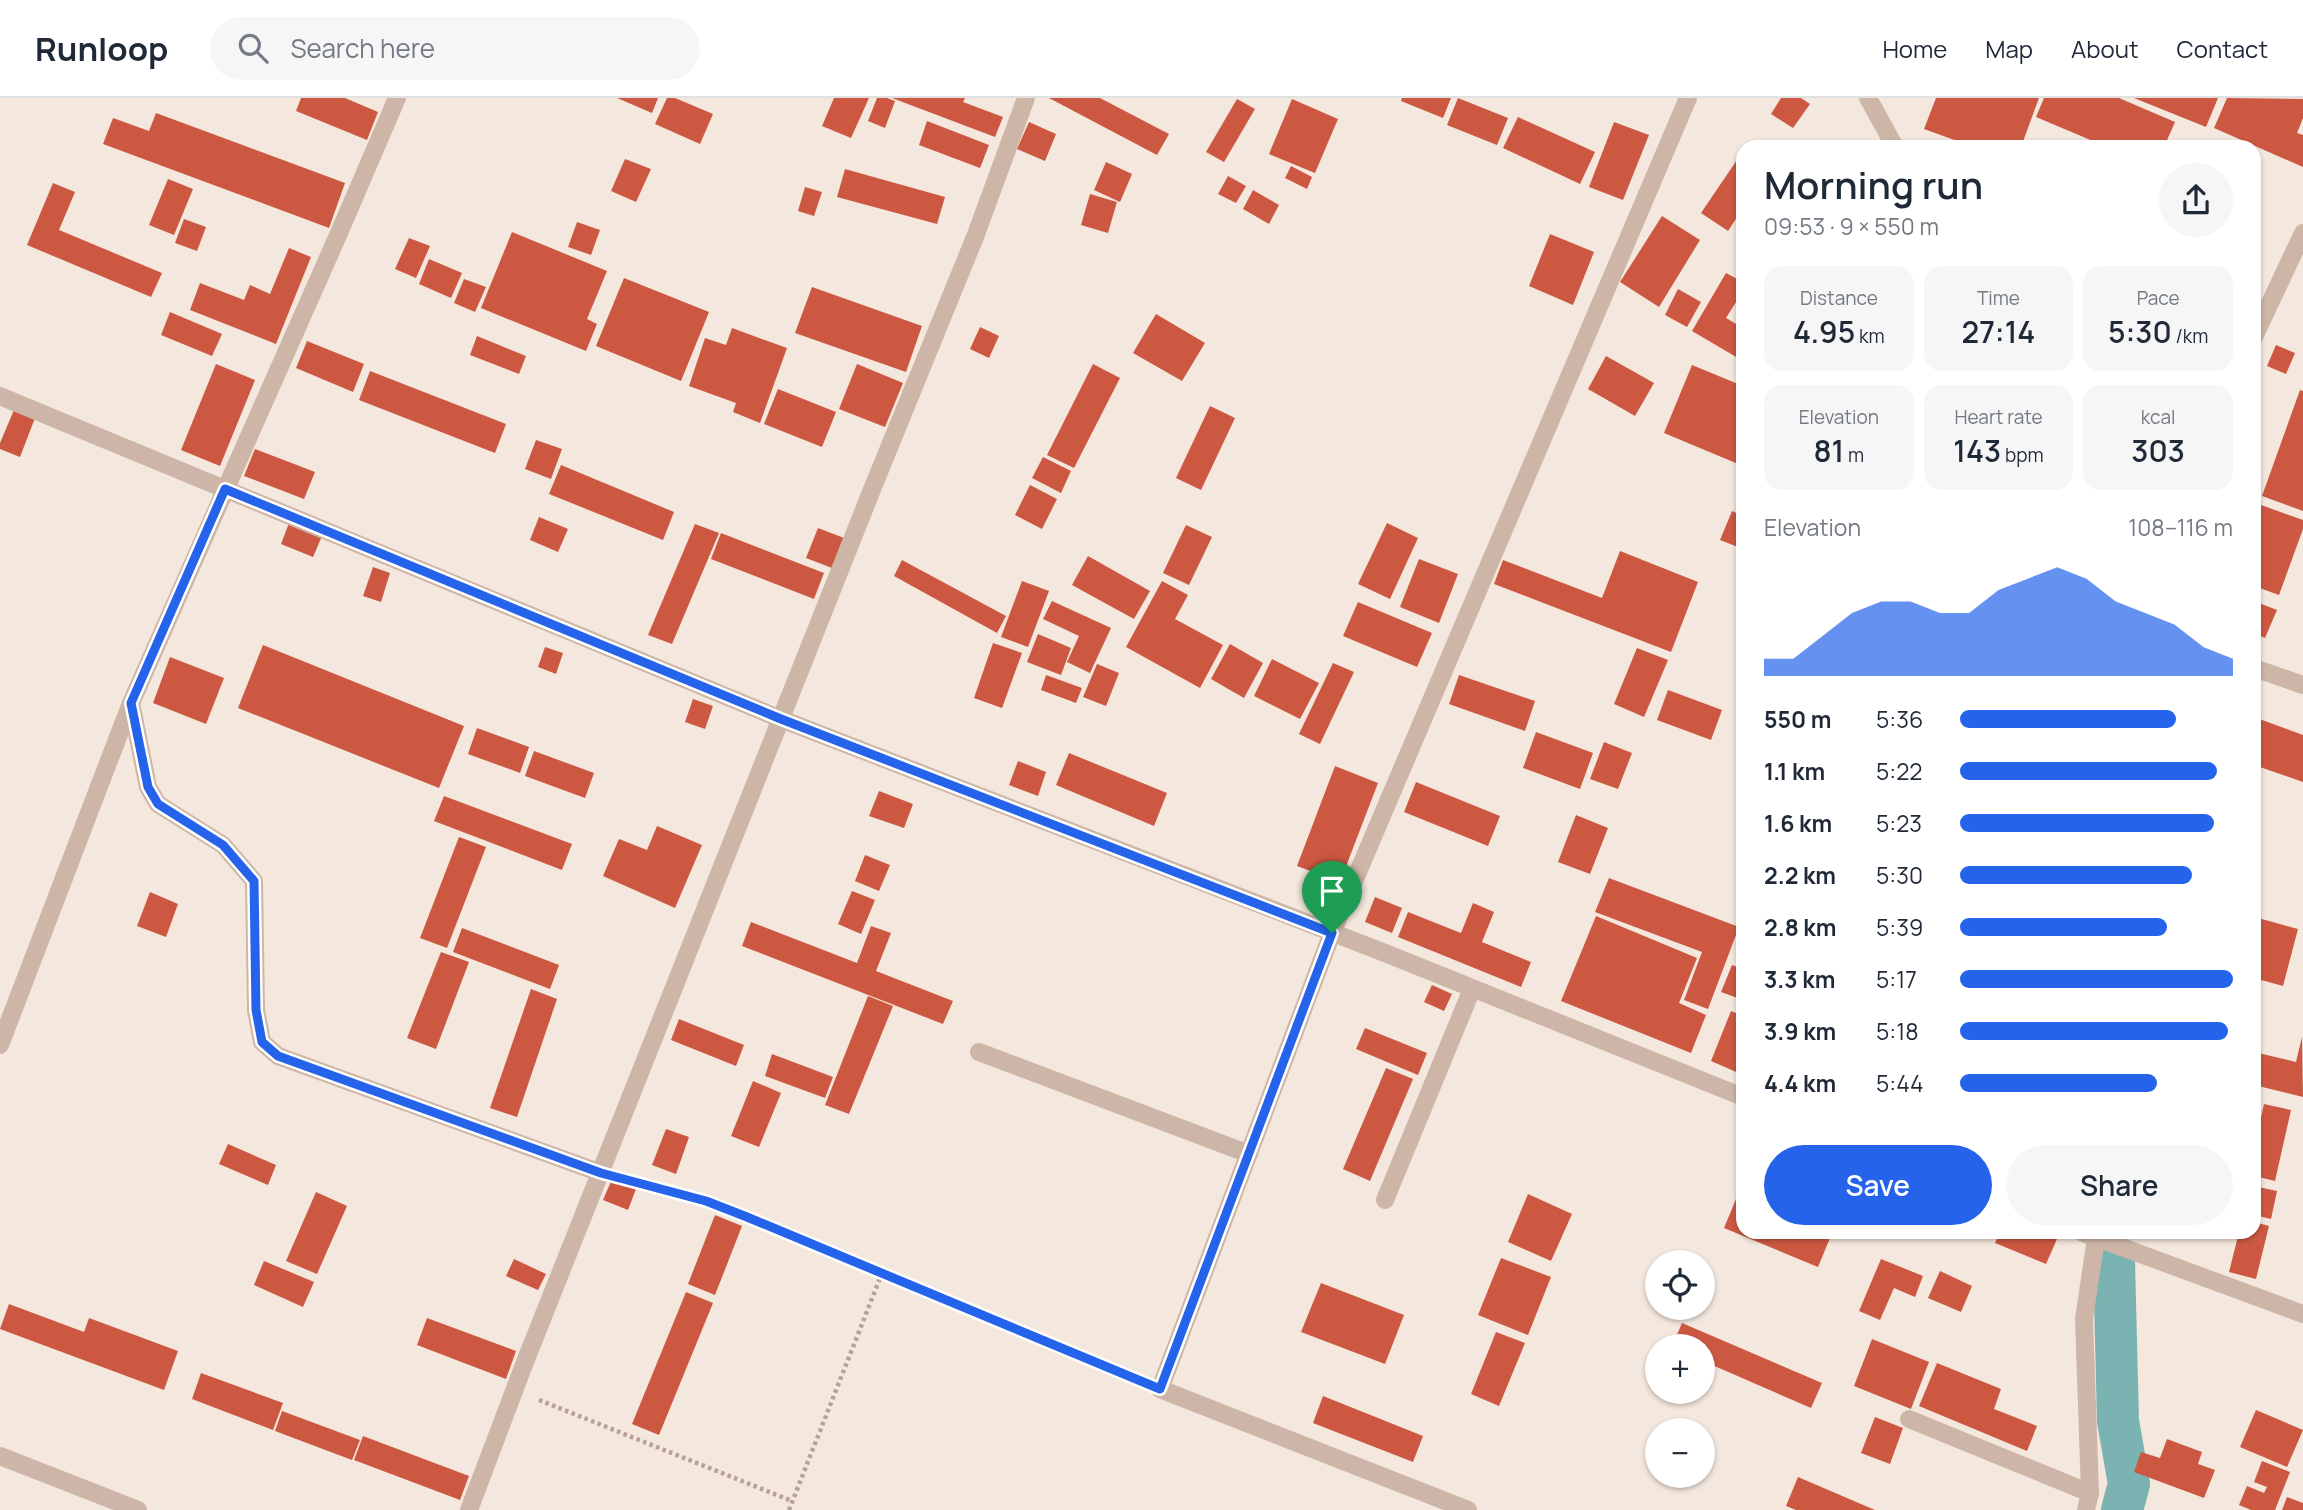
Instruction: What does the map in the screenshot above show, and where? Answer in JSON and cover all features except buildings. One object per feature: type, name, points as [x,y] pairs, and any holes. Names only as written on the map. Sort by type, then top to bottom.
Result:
[{"type":"street","points":[[0,1045],[131,703],[397,98]]},
{"type":"street","points":[[469,1510],[873,487],[975,237],[1026,98]]},
{"type":"street","points":[[1458,1508],[1160,1389],[1332,933],[1688,98]]},
{"type":"street","points":[[1868,98],[1891,140]]},
{"type":"street","points":[[2261,322],[2303,233]]},
{"type":"street","points":[[0,396],[781,719],[1332,933],[1736,1094]]},
{"type":"street","points":[[2261,670],[2303,685]]},
{"type":"street","points":[[131,703],[148,787],[158,804],[223,845],[254,881],[256,1010],[262,1042],[278,1056],[601,1173]]},
{"type":"street","points":[[1385,1200],[1472,989]]},
{"type":"street","points":[[978,1052],[1249,1154]]},
{"type":"street","points":[[1909,1419],[2088,1501],[2084,1319],[2089,1239]]},
{"type":"street","points":[[2126,1240],[2303,1314]]},
{"type":"street","points":[[0,1456],[138,1510]]},
{"type":"path","points":[[601,1173],[706,1201],[1160,1389]]},
{"type":"path","points":[[789,1510],[882,1273]]},
{"type":"path","points":[[514,1391],[792,1501]]},
{"type":"waterway","points":[[2114,1261],[2118,1421],[2129,1484],[2122,1510]]},
{"type":"route","points":[[225,489],[781,719],[1332,933],[1160,1389],[706,1201],[601,1173],[278,1056],[262,1042],[256,1010],[254,881],[223,845],[158,804],[148,787],[131,703],[225,489]]}]
